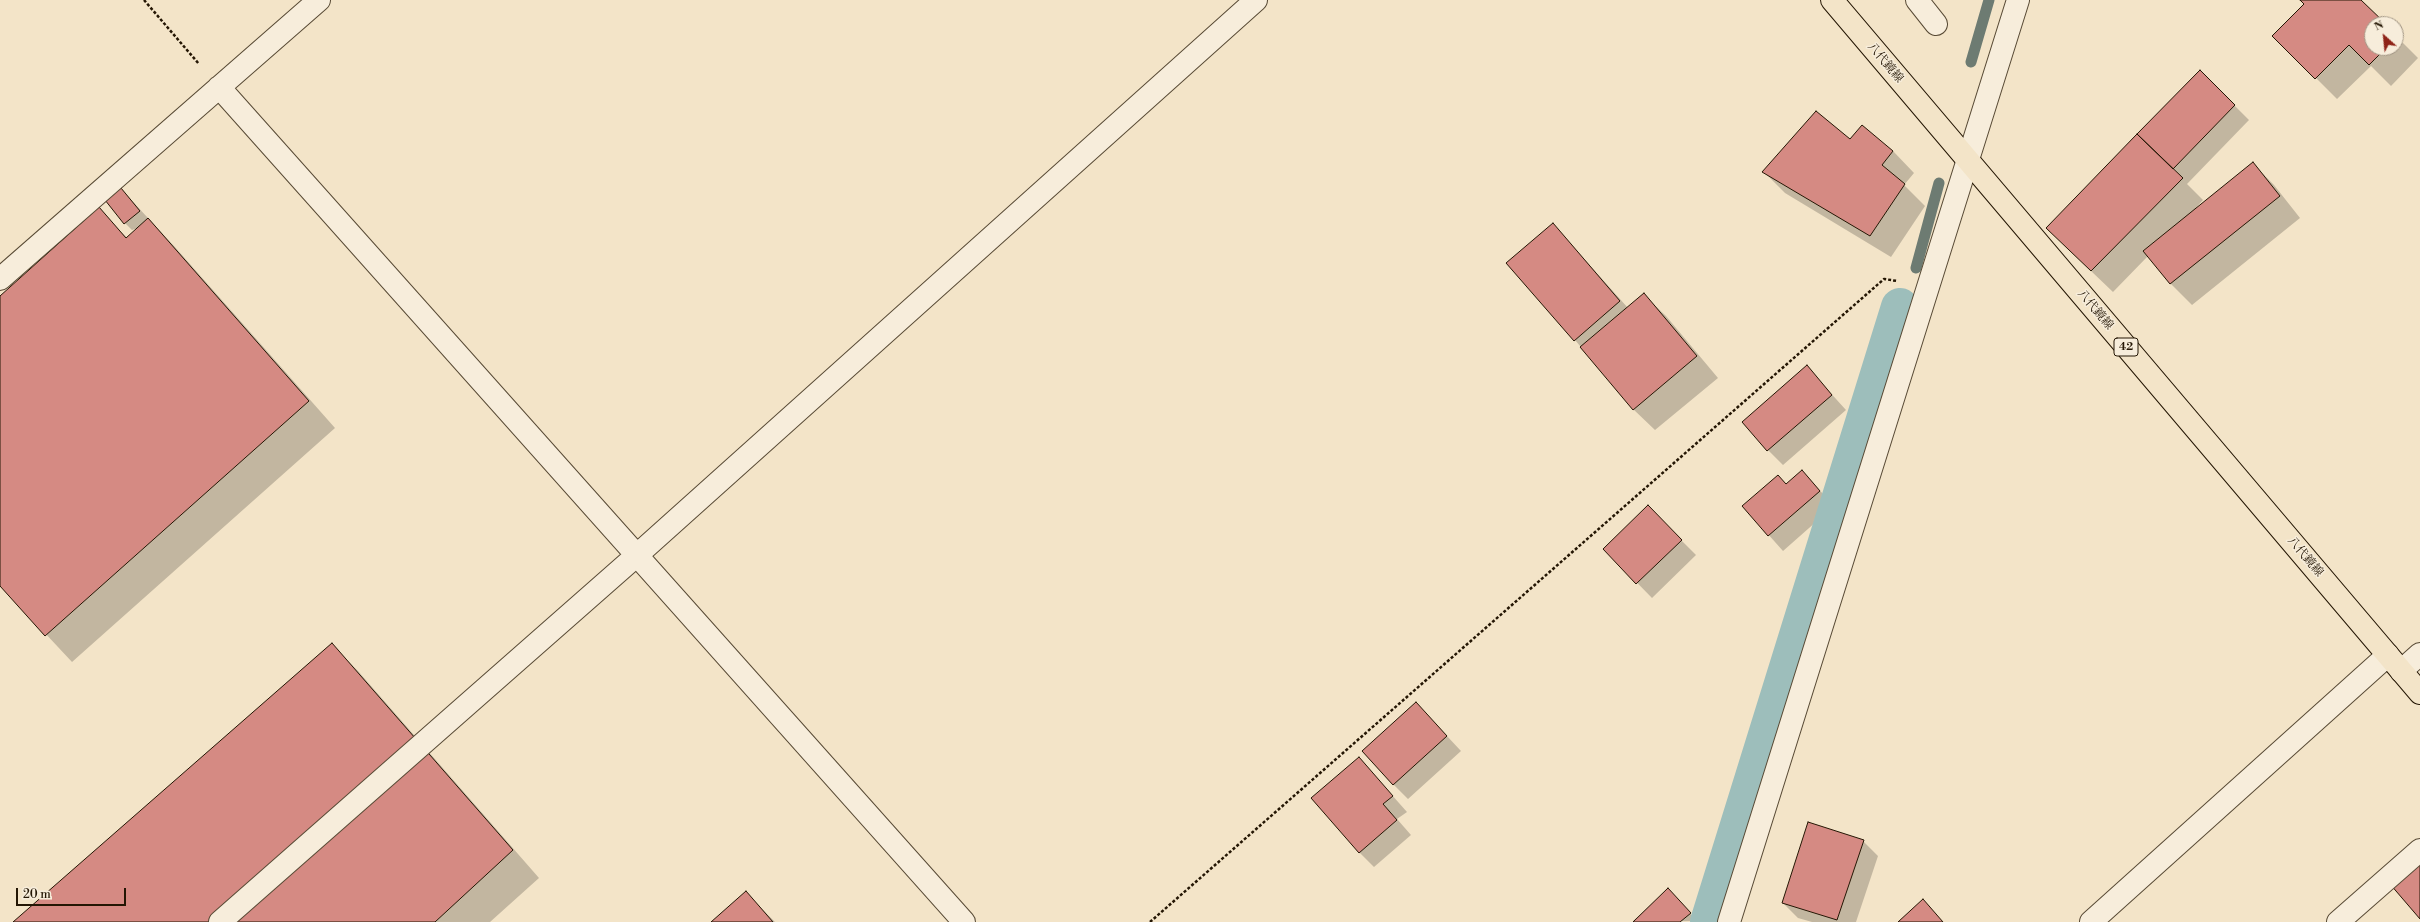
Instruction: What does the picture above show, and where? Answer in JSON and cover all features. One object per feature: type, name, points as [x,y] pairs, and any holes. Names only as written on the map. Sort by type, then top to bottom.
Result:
[{"type":"main road","name":"八代鏡線","points":[[1832,0],[2420,693]]},
{"type":"street","points":[[0,279],[319,0]]},
{"type":"street","points":[[220,922],[636,556],[1256,0]]},
{"type":"street","points":[[1917,0],[1936,24]]},
{"type":"street","points":[[1729,922],[1969,162],[2018,0]]},
{"type":"street","points":[[219,87],[964,922]]},
{"type":"street","points":[[2091,922],[2395,663],[2420,654]]},
{"type":"street","points":[[2338,922],[2420,850]]},
{"type":"path","points":[[144,0],[219,87]]},
{"type":"path","points":[[1150,922],[1884,279],[1929,287]]},
{"type":"building","points":[[2300,0],[2361,0],[2378,16],[2364,16],[2364,56],[2378,56],[2369,65],[2349,45],[2315,79],[2272,36],[2304,4]]},
{"type":"building","points":[[2200,70],[2235,105],[2173,169],[2137,134]]},
{"type":"building","points":[[1816,111],[1850,139],[1862,125],[1893,151],[1882,165],[1905,184],[1870,236],[1762,172]]},
{"type":"building","points":[[2137,134],[2183,178],[2091,271],[2046,228]]},
{"type":"building","points":[[2253,162],[2280,196],[2170,284],[2143,251]]},
{"type":"building","points":[[121,188],[140,211],[124,224],[105,200]]},
{"type":"building","points":[[99,207],[126,238],[148,218],[309,401],[45,636],[0,586],[0,296]]},
{"type":"building","points":[[1553,223],[1620,301],[1574,341],[1506,263]]},
{"type":"building","points":[[1644,293],[1697,356],[1633,410],[1580,347]]},
{"type":"building","points":[[1807,365],[1832,395],[1767,451],[1742,422]]},
{"type":"building","points":[[1802,470],[1820,491],[1768,536],[1742,506],[1778,475],[1786,484]]},
{"type":"building","points":[[1648,505],[1682,540],[1636,584],[1603,549]]},
{"type":"building","points":[[332,643],[513,850],[435,922],[13,922]]},
{"type":"building","points":[[1416,702],[1447,736],[1393,785],[1362,751]]},
{"type":"building","points":[[1359,757],[1393,796],[1383,804],[1397,820],[1359,853],[1311,798]]},
{"type":"building","points":[[1808,822],[1864,840],[1837,920],[1782,903]]},
{"type":"building","points":[[2420,858],[2420,919],[2390,884]]},
{"type":"building","points":[[1668,888],[1691,913],[1680,922],[1633,922]]},
{"type":"building","points":[[746,891],[773,922],[711,922]]},
{"type":"building","points":[[1923,899],[1943,922],[1898,922]]},
{"type":"waterway","points":[[1971,62],[1989,0]]},
{"type":"waterway","points":[[1916,268],[1939,183]]},
{"type":"waterway","points":[[1709,922],[1900,307]]}]
